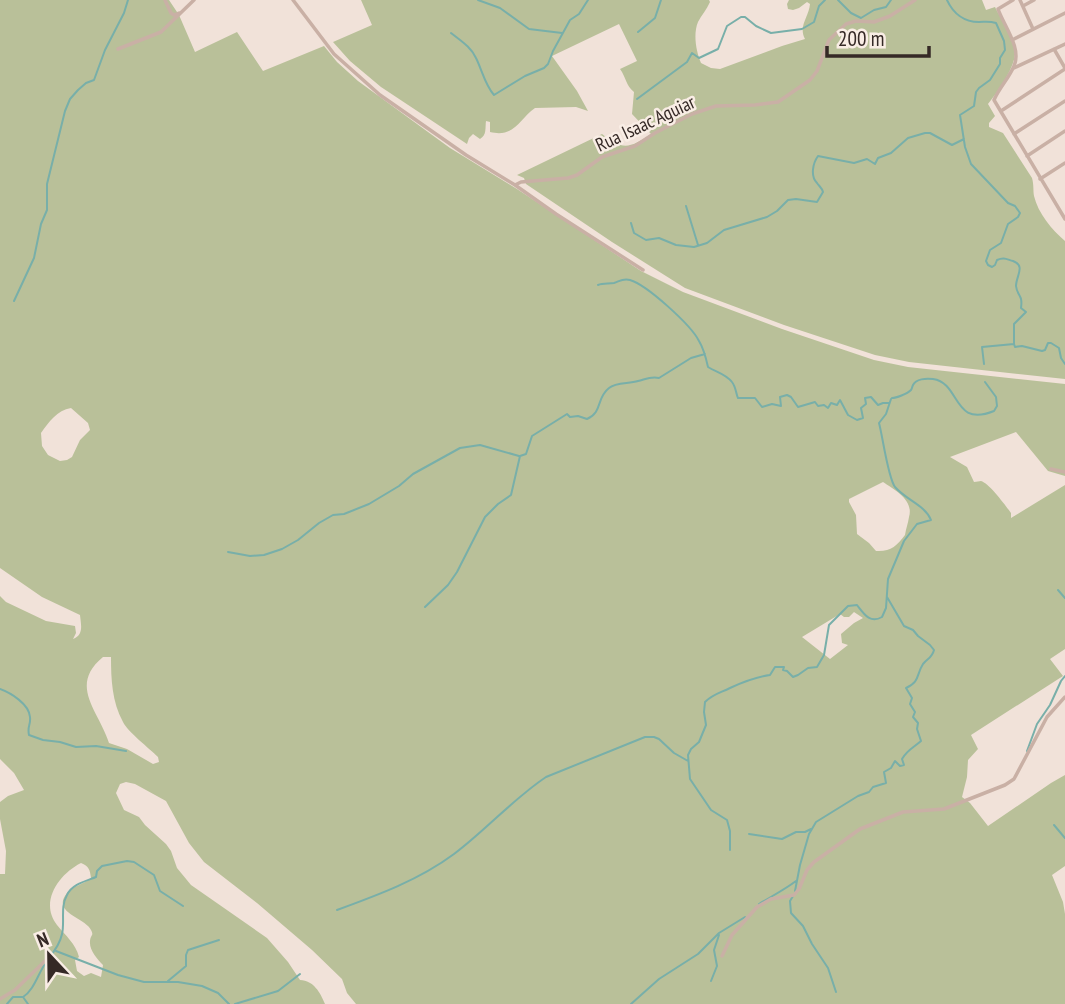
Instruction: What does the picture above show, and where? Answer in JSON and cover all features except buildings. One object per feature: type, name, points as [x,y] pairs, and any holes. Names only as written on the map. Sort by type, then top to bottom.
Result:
[{"type":"street","points":[[165,0],[174,15],[179,13]]},
{"type":"street","points":[[118,49],[161,32],[194,0]]},
{"type":"street","points":[[293,0],[334,54],[366,84],[466,155],[643,270]]},
{"type":"street","name":"Rua Isaac Aguiar","points":[[515,185],[577,175],[602,157],[635,146],[655,132],[716,106],[778,102],[810,80],[817,71],[829,40],[846,24],[856,21],[874,22],[890,16],[915,0]]},
{"type":"street","points":[[1013,0],[999,7],[998,11],[1012,40],[1016,55],[1014,68],[995,101],[1065,219]]},
{"type":"street","points":[[1020,0],[1033,29]]},
{"type":"street","points":[[1023,6],[1034,0]]},
{"type":"street","points":[[1012,40],[1065,13]]},
{"type":"street","points":[[1014,68],[1065,44]]},
{"type":"street","points":[[1000,111],[1065,69],[1054,49]]},
{"type":"street","points":[[1014,134],[1065,101]]},
{"type":"street","points":[[1027,156],[1065,131]]},
{"type":"street","points":[[1040,179],[1064,165]]},
{"type":"street","points":[[1051,469],[1065,472]]},
{"type":"street","points":[[722,956],[732,935],[757,907],[766,901],[794,895],[814,862],[860,829],[903,812],[944,808],[1014,779],[1047,717],[1065,697]]},
{"type":"street","points":[[0,999],[46,960]]},
{"type":"green space","points":[[0,0],[169,0],[179,15],[195,52],[237,32],[263,71],[324,46],[358,81],[450,148],[641,271],[683,292],[874,360],[908,367],[1065,384],[1065,476],[1048,471],[1016,432],[950,457],[967,467],[974,482],[981,481],[993,490],[1011,513],[1011,518],[1065,485],[1065,649],[1050,659],[1063,676],[971,735],[978,749],[968,760],[962,797],[988,826],[1065,775],[1065,866],[1052,875],[1065,914],[1065,1004],[356,1004],[347,993],[342,979],[312,950],[204,862],[189,843],[166,801],[126,782],[120,784],[116,793],[124,810],[139,817],[166,844],[177,868],[191,885],[267,938],[300,980],[309,982],[316,988],[325,1004],[0,1004],[0,874],[5,874],[6,851],[0,802],[24,790],[14,773],[0,759],[0,596],[6,602],[46,621],[75,626],[73,639],[79,635],[81,626],[80,615],[42,597],[0,568]],"holes":[[[71,408],[88,423],[90,430],[80,440],[72,457],[60,461],[48,455],[42,446],[41,433],[62,411]],[[883,482],[893,488],[909,505],[905,535],[893,548],[876,551],[857,534],[856,515],[849,499]],[[854,612],[863,618],[841,634],[842,643],[848,645],[830,659],[802,637],[840,614],[849,617]],[[103,657],[111,657],[113,690],[119,714],[134,735],[158,757],[159,762],[153,764],[127,749],[109,743],[89,699],[88,678]],[[81,863],[90,871],[91,878],[67,893],[63,905],[91,930],[91,948],[103,965],[101,977],[91,973],[84,976],[77,971],[75,960],[79,957],[78,952],[52,916],[51,898],[65,874]]]},
{"type":"green space","points":[[361,0],[709,0],[696,27],[695,37],[701,63],[720,69],[805,39],[803,26],[810,4],[807,2],[793,10],[788,9],[789,0],[982,0],[986,10],[995,7],[1011,36],[1015,54],[1008,74],[988,104],[995,116],[989,127],[1003,133],[1032,178],[1034,196],[1042,215],[1065,241],[1065,379],[909,362],[875,355],[784,325],[685,288],[526,184],[524,178],[517,175],[602,134],[626,146],[651,134],[632,114],[634,92],[620,69],[637,61],[619,24],[552,56],[588,111],[576,107],[535,108],[511,130],[498,133],[490,132],[490,122],[486,121],[484,135],[480,139],[473,134],[467,144],[381,87],[350,61],[333,42],[372,25]]},
{"type":"waterway","points":[[14,301],[34,258],[41,224],[47,210],[47,184],[65,111],[78,90],[94,80],[128,0]]},
{"type":"waterway","points":[[478,0],[500,8],[529,29],[562,33]]},
{"type":"waterway","points":[[451,33],[474,54],[494,95],[548,64],[570,20],[579,14],[588,0]]},
{"type":"waterway","points":[[638,32],[655,18],[661,0]]},
{"type":"waterway","points":[[637,99],[687,62],[692,53],[699,58],[718,49],[727,26],[741,17],[771,33],[802,29],[814,22],[819,6],[825,0]]},
{"type":"waterway","points":[[838,0],[851,13],[861,18],[886,7],[891,0]]},
{"type":"waterway","points":[[947,0],[952,9],[964,18],[974,22],[996,23],[1004,41],[1005,50],[1000,64],[990,80],[976,92],[974,106],[960,115],[965,147],[971,164],[1020,213],[1008,224],[1001,243],[990,250],[986,261],[992,267],[997,260],[1003,258],[1019,266],[1016,286],[1021,308],[1026,312],[1014,324],[1014,344]]},
{"type":"waterway","points":[[631,223],[634,233],[646,240],[659,238],[676,245],[694,247],[707,243],[724,230],[767,217],[788,200],[817,202],[823,192],[813,173],[818,156],[854,163],[867,159],[875,164],[878,158],[891,153],[908,138],[925,133],[952,145],[964,139]]},
{"type":"waterway","points":[[686,206],[698,245]]},
{"type":"waterway","points":[[598,285],[628,279],[657,297],[694,334],[702,347],[708,367],[730,379],[738,398],[755,398],[762,407],[772,404],[781,406],[780,397],[787,395],[798,407],[815,402],[818,406],[824,405],[828,408],[831,403],[837,405],[840,400],[848,415],[857,420],[863,418],[861,408],[866,404],[865,398],[871,397],[878,405],[889,403]]},
{"type":"waterway","points":[[984,364],[982,347],[1014,344],[1015,347],[1042,351],[1048,343],[1059,348],[1065,364]]},
{"type":"waterway","points":[[425,607],[448,585],[457,572],[485,517],[511,495],[520,456],[526,454],[532,436],[567,414],[570,417],[587,419],[592,416],[598,409],[602,396],[612,386],[659,378],[691,358],[705,354]]},
{"type":"waterway","points":[[892,398],[902,396],[919,380],[933,379],[942,382],[964,409],[971,414],[980,415],[994,411],[997,406],[996,397],[985,382]]},
{"type":"waterway","points":[[730,850],[727,820],[711,810],[690,779],[688,755],[699,742],[706,725],[705,702],[714,695],[754,678],[770,675],[775,667],[784,667],[783,670],[793,677],[808,668],[817,667],[824,655],[829,625],[848,606],[857,605],[871,619],[882,617],[886,608],[888,579],[904,541],[917,524],[931,520],[924,510],[895,487],[890,475],[879,423],[886,414],[891,399]]},
{"type":"waterway","points":[[228,552],[250,556],[282,549],[333,515],[344,514],[369,504],[413,474],[460,448],[480,445],[519,456]]},
{"type":"waterway","points":[[1058,590],[1065,598]]},
{"type":"waterway","points":[[795,891],[809,834],[816,822],[869,792],[873,787],[886,783],[884,772],[891,768],[895,761],[900,766],[904,765],[904,756],[921,741],[918,723],[913,717],[915,712],[910,704],[912,698],[906,688],[916,681],[923,664],[934,650],[913,630],[904,626],[887,597]]},
{"type":"waterway","points":[[1027,751],[1037,724],[1065,676]]},
{"type":"waterway","points":[[0,689],[23,703],[29,712],[29,735],[76,747],[96,746],[126,751]]},
{"type":"waterway","points":[[337,910],[427,872],[466,845],[546,777],[645,737],[659,739],[688,761]]},
{"type":"waterway","points":[[1054,825],[1065,838]]},
{"type":"waterway","points":[[749,834],[782,839],[811,829]]},
{"type":"waterway","points":[[48,959],[61,938],[64,904],[69,891],[96,877],[102,866],[134,862],[154,875],[160,891],[183,906]]},
{"type":"waterway","points":[[759,904],[796,881]]},
{"type":"waterway","points":[[793,896],[790,901],[791,913],[803,926],[828,968],[836,992]]},
{"type":"waterway","points":[[631,1004],[659,979],[698,954],[719,933],[745,917]]},
{"type":"waterway","points":[[711,981],[717,966],[714,950],[719,935]]},
{"type":"waterway","points":[[168,981],[186,966],[188,950],[219,940]]},
{"type":"waterway","points":[[56,951],[144,982],[178,982],[202,986],[218,993],[229,1004]]},
{"type":"waterway","points":[[23,997],[33,986],[45,964]]},
{"type":"waterway","points":[[235,1004],[278,991],[300,974]]},
{"type":"waterway","points":[[7,1004],[13,997],[22,997]]},
{"type":"waterway","points":[[23,997],[28,1004]]}]
